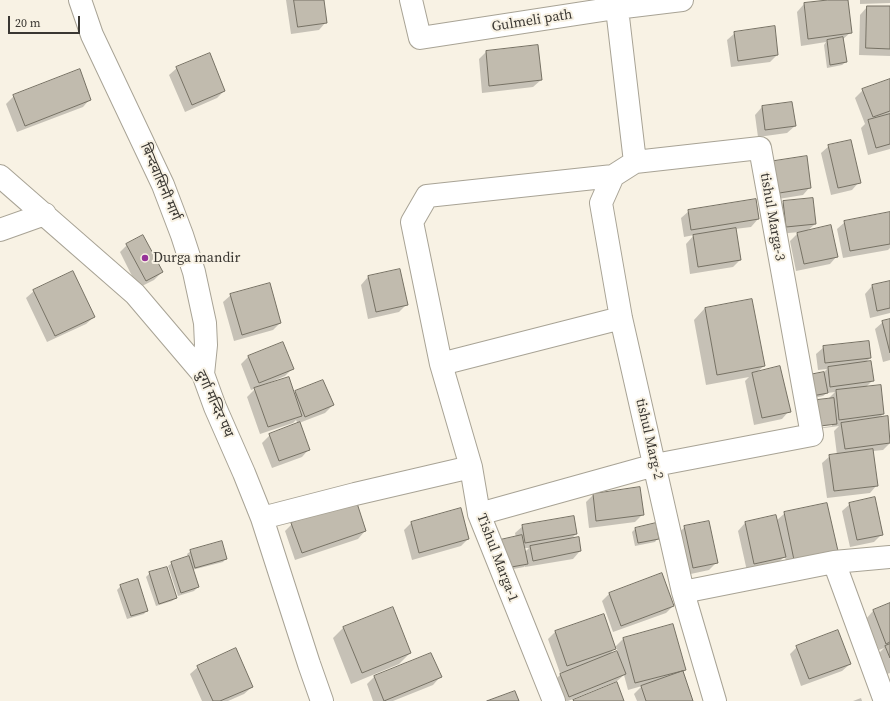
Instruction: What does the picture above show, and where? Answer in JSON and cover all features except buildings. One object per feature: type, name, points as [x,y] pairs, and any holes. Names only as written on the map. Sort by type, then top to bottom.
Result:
[{"type":"street","name":"बिन्दवासिनी मार्ग","points":[[80,0],[92,36],[164,185],[182,235],[194,272],[205,323],[206,345],[203,374]]},
{"type":"street","name":"Gulmeli path","points":[[411,0],[420,38],[616,4],[682,0]]},
{"type":"street","points":[[616,4],[635,162]]},
{"type":"street","name":"tishul Marga-3","points":[[613,176],[635,162],[760,148],[812,435],[655,465]]},
{"type":"street","name":"दुर्गा मन्दिर पथ","points":[[0,176],[135,294],[203,374],[215,407],[262,518],[322,701]]},
{"type":"street","name":"tishul Marg-2","points":[[613,176],[601,203],[621,318],[683,592],[715,701]]},
{"type":"street","name":"Tishul Marga-1","points":[[554,701],[479,514],[471,467],[441,364],[412,222],[427,196],[613,176]]},
{"type":"street","points":[[0,230],[45,214]]},
{"type":"street","points":[[441,364],[621,318]]},
{"type":"street","points":[[479,514],[655,465]]},
{"type":"street","points":[[262,518],[355,494],[471,467]]},
{"type":"street","points":[[683,592],[834,562],[890,557]]},
{"type":"street","points":[[834,562],[885,701]]},
{"type":"place","name":"Durga mandir","points":[[145,258]]}]
